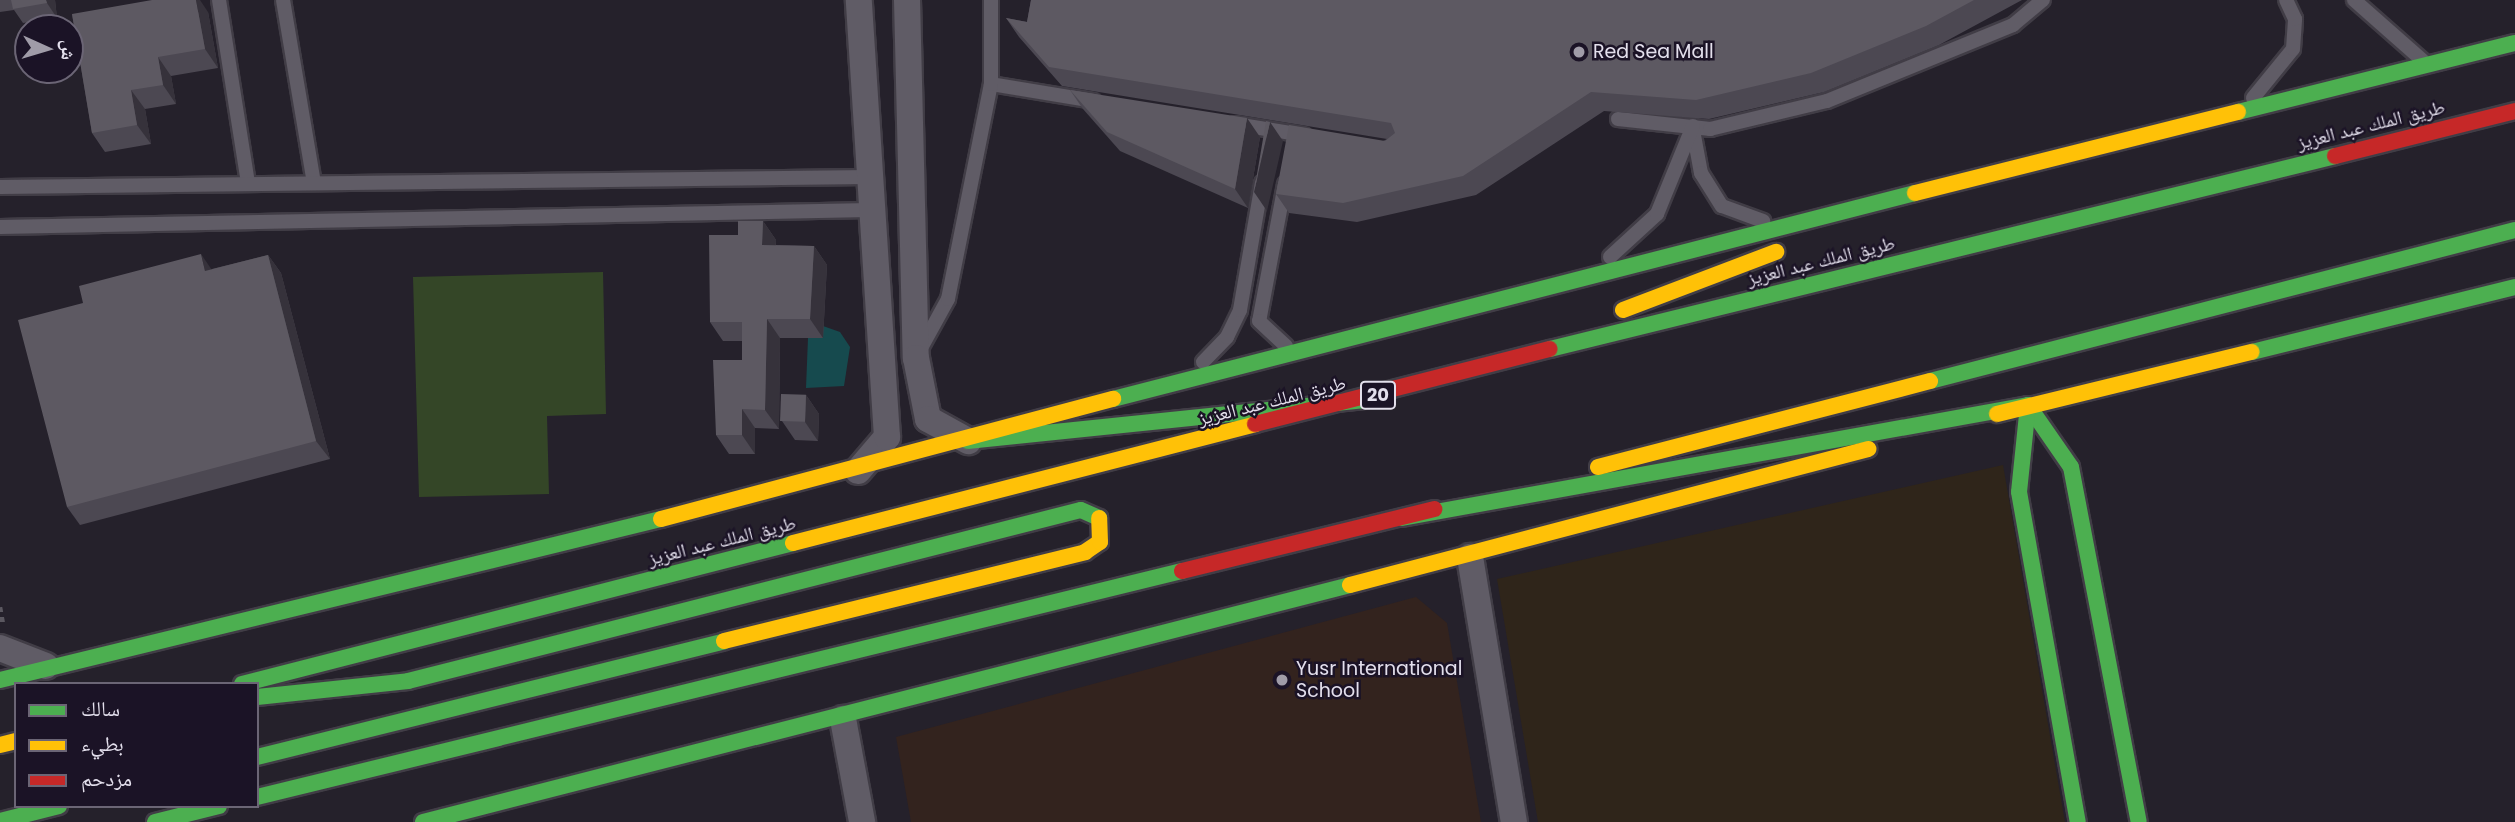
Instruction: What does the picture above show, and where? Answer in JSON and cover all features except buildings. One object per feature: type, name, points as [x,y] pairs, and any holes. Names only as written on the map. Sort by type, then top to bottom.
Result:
[{"type":"main road","points":[[0,680],[858,471],[1290,349],[1939,191],[2515,43]]},
{"type":"main road","name":"طريق الملك عبد العزيز","points":[[251,682],[1362,400],[1455,373],[2515,111]]},
{"type":"main road","points":[[1455,373],[1939,191]]},
{"type":"main road","points":[[259,797],[1402,517],[2515,230]]},
{"type":"main road","points":[[423,822],[843,719],[1470,556],[2028,405],[2515,286]]},
{"type":"main road","points":[[968,441],[1362,400]]},
{"type":"main road","points":[[1402,517],[2028,405]]},
{"type":"main road","points":[[2028,405],[2019,492],[2078,822]]},
{"type":"main road","points":[[2028,405],[2071,467],[2139,822]]},
{"type":"main road","points":[[259,697],[433,675],[1081,510],[1097,515],[1103,528],[1100,542],[1085,552],[259,757]]},
{"type":"main road","points":[[0,821],[51,808]]},
{"type":"main road","points":[[155,822],[211,808]]},
{"type":"street","points":[[858,471],[887,437],[870,210],[859,0]]},
{"type":"street","points":[[907,0],[916,358],[928,419],[968,441]]},
{"type":"street","points":[[1470,556],[1514,822]]},
{"type":"street","points":[[0,648],[51,667]]},
{"type":"street","points":[[843,719],[862,822]]},
{"type":"lane","points":[[219,0],[247,183]]},
{"type":"lane","points":[[282,0],[313,178]]},
{"type":"lane","points":[[916,358],[948,299],[991,84],[991,0]]},
{"type":"lane","points":[[1618,119],[1710,129],[1827,101],[2013,25],[2043,0]]},
{"type":"lane","points":[[2162,132],[2254,97],[2274,78],[2293,49],[2295,19],[2286,0]]},
{"type":"lane","points":[[2354,0],[2425,64]]},
{"type":"lane","points":[[991,84],[1111,104]]},
{"type":"lane","points":[[1214,121],[1270,136],[1292,147],[1319,137]]},
{"type":"lane","points":[[1693,126],[1701,173],[1722,206],[1784,229]]},
{"type":"lane","points":[[1585,277],[1657,214],[1693,126]]},
{"type":"lane","points":[[1290,349],[1259,321],[1292,147]]},
{"type":"lane","points":[[1181,379],[1227,337],[1240,310],[1265,169]]},
{"type":"lane","points":[[0,187],[247,183],[313,178],[869,177]]},
{"type":"lane","points":[[0,227],[870,210]]},
{"type":"shaded area","points":[[603,272],[606,414],[547,416],[549,494],[419,497],[413,277]]},
{"type":"shaded area","points":[[823,326],[840,332],[850,347],[844,386],[806,388],[808,338]]},
{"type":"shaded area","points":[[2003,465],[2065,822],[1538,822],[1497,579]]},
{"type":"shaded area","name":"Yusr International School","points":[[1416,597],[1447,623],[1481,822],[911,822],[896,737]]},
{"type":"traffic: fast","points":[[2238,112],[2515,43]]},
{"type":"traffic: fast","points":[[1550,349],[2335,156]]},
{"type":"traffic: fast","points":[[1113,399],[1915,193]]},
{"type":"traffic: fast","points":[[1930,381],[2515,230]]},
{"type":"traffic: fast","points":[[2252,352],[2515,287]]},
{"type":"traffic: fast","points":[[968,441],[1362,400]]},
{"type":"traffic: fast","points":[[2028,405],[2071,467],[2139,822]]},
{"type":"traffic: fast","points":[[2028,405],[2019,492],[2078,822]]},
{"type":"traffic: fast","points":[[1402,518],[2028,405]]},
{"type":"traffic: fast","points":[[259,697],[408,681],[1081,510],[1099,518]]},
{"type":"traffic: fast","points":[[0,680],[661,519]]},
{"type":"traffic: fast","points":[[250,682],[793,543]]},
{"type":"traffic: fast","points":[[259,797],[1182,571]]},
{"type":"traffic: fast","points":[[423,822],[1350,585]]},
{"type":"traffic: fast","points":[[259,757],[724,641]]},
{"type":"traffic: fast","points":[[0,821],[51,808]]},
{"type":"traffic: fast","points":[[155,822],[211,808]]},
{"type":"traffic: slow","points":[[1915,193],[2238,112]]},
{"type":"traffic: slow","points":[[1623,310],[1776,252]]},
{"type":"traffic: slow","points":[[1997,414],[2252,352]]},
{"type":"traffic: slow","points":[[1598,467],[1930,381]]},
{"type":"traffic: slow","points":[[661,519],[1113,399]]},
{"type":"traffic: slow","points":[[793,543],[1255,424]]},
{"type":"traffic: slow","points":[[1350,585],[1868,449]]},
{"type":"traffic: slow","points":[[724,641],[1085,552],[1100,542],[1099,518]]},
{"type":"traffic: slow","points":[[0,745],[14,742]]},
{"type":"traffic: jam","points":[[2335,156],[2515,111]]},
{"type":"traffic: jam","points":[[1255,424],[1550,349]]},
{"type":"traffic: jam","points":[[1182,571],[1435,509]]},
{"type":"place","name":"Red Sea Mall","points":[[1579,52]]},
{"type":"place","name":"Yusr International School","points":[[1282,680]]}]
